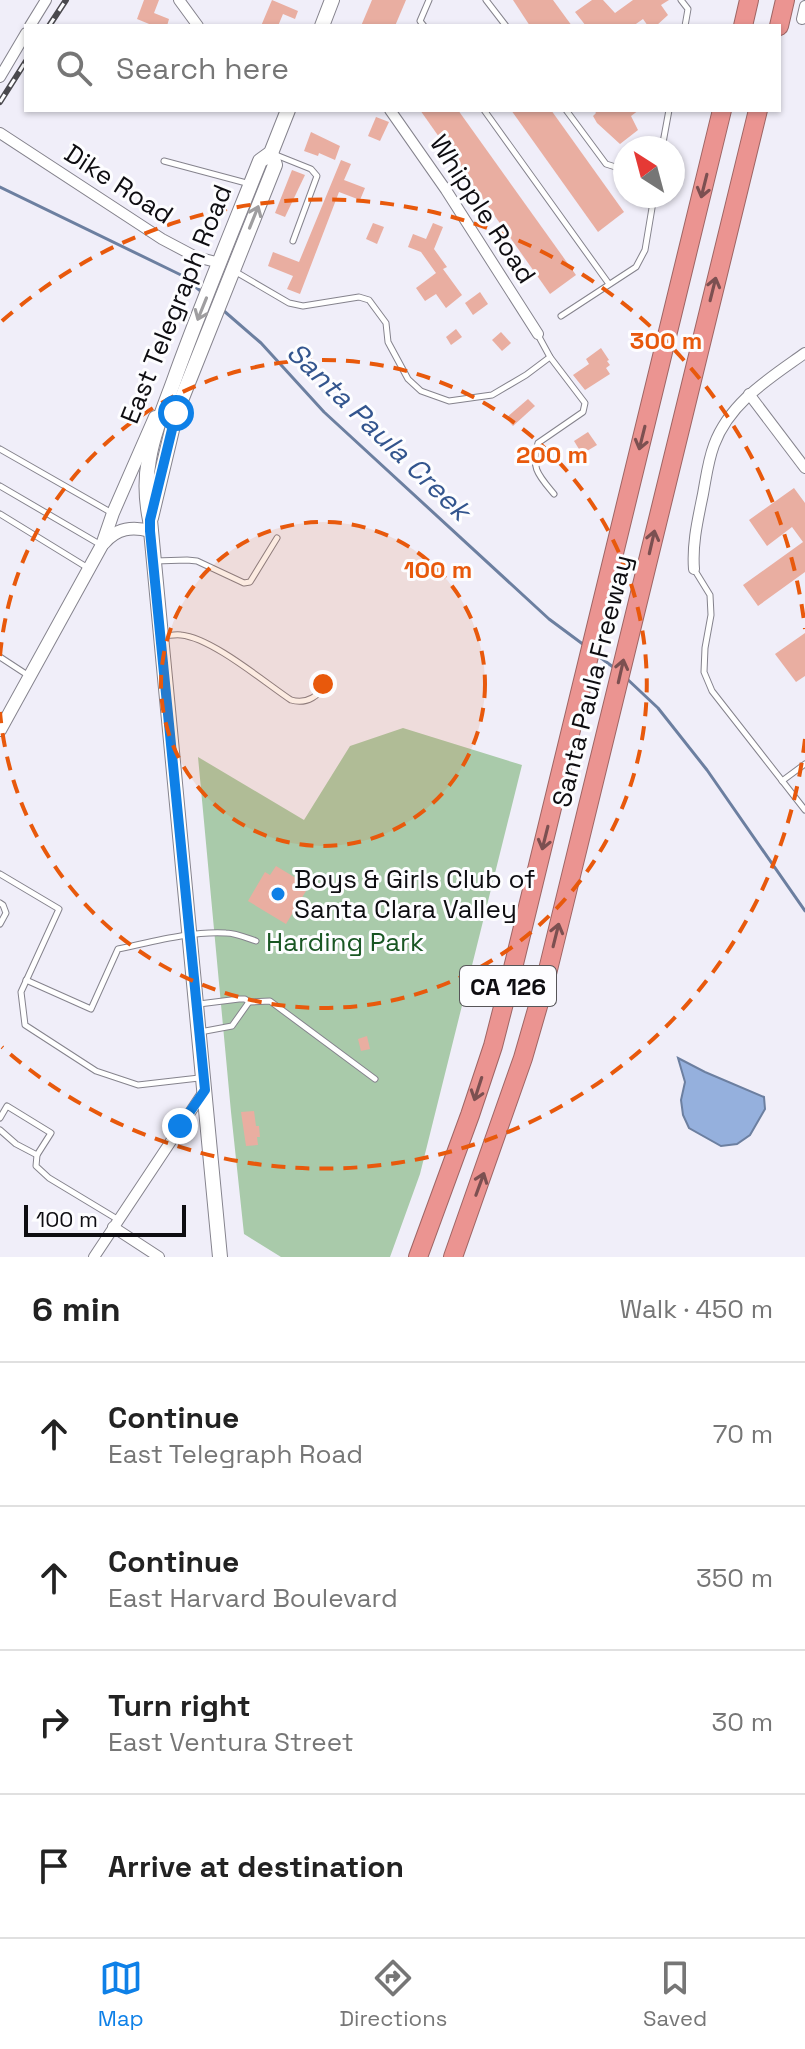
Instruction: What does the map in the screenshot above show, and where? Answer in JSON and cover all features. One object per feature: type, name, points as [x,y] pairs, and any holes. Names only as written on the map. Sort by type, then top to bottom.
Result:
[{"type":"highway","points":[[743,24],[749,0]]},
{"type":"highway","points":[[779,24],[785,0]]},
{"type":"highway","name":"Santa Paula Freeway","points":[[418,1257],[493,1046],[722,112]]},
{"type":"highway","name":"Santa Paula Freeway","points":[[453,1257],[523,1058],[545,982],[758,112]]},
{"type":"main road","points":[[323,24],[332,0]]},
{"type":"main road","name":"East Telegraph Road","points":[[224,272],[260,161],[271,153],[287,112]]},
{"type":"main road","name":"East Telegraph Road","points":[[194,347],[224,272],[275,165],[271,153]]},
{"type":"main road","points":[[194,347],[157,430],[149,460],[146,501],[220,1257]]},
{"type":"street","points":[[31,24],[46,0]]},
{"type":"street","points":[[179,0],[197,24]]},
{"type":"street","points":[[802,19],[805,6]]},
{"type":"street","points":[[0,77],[24,36]]},
{"type":"street","name":"Whipple Road","points":[[391,112],[446,190],[538,334]]},
{"type":"street","name":"Dike Road","points":[[0,133],[162,239],[224,272]]},
{"type":"street","name":"East Telegraph Road","points":[[0,730],[90,569],[113,513],[194,347]]},
{"type":"street","points":[[694,569],[692,547],[713,447],[726,421],[749,394],[805,353]]},
{"type":"street","points":[[749,394],[805,468]]},
{"type":"street","points":[[102,545],[112,534],[126,528],[150,526]]},
{"type":"street","points":[[94,1257],[204,1084]]},
{"type":"street","points":[[116,1224],[159,1257]]},
{"type":"lane","points":[[422,24],[420,21],[429,0]]},
{"type":"lane","points":[[486,0],[504,24]]},
{"type":"lane","points":[[681,0],[688,9],[685,24]]},
{"type":"lane","points":[[485,112],[609,284]]},
{"type":"lane","points":[[567,112],[606,164],[613,166]]},
{"type":"lane","points":[[664,136],[669,112]]},
{"type":"lane","points":[[271,153],[311,169],[317,176],[293,241]]},
{"type":"lane","points":[[164,161],[251,184]]},
{"type":"lane","points":[[561,316],[636,267],[645,250],[652,208]]},
{"type":"lane","points":[[224,272],[303,306],[359,297],[369,300],[386,323],[388,342],[408,379],[421,391],[449,401],[492,395],[550,357]]},
{"type":"lane","points":[[538,334],[550,357],[585,403],[583,412],[538,443],[537,474],[554,494]]},
{"type":"lane","points":[[0,449],[113,513]]},
{"type":"lane","points":[[0,486],[102,545]]},
{"type":"lane","points":[[0,514],[90,569]]},
{"type":"lane","points":[[154,561],[197,561],[244,583],[250,582],[277,538]]},
{"type":"lane","points":[[694,569],[710,595],[711,615],[704,672],[712,691],[805,810]]},
{"type":"lane","points":[[161,636],[181,635],[212,646],[291,700],[310,700],[329,683]]},
{"type":"lane","points":[[0,657],[29,676]]},
{"type":"lane","points":[[782,781],[805,764]]},
{"type":"lane","points":[[0,874],[59,909],[21,992],[25,1025],[96,1071],[138,1085],[204,1084]]},
{"type":"lane","points":[[0,903],[6,913],[0,924]]},
{"type":"lane","points":[[26,980],[91,1009],[118,949],[190,935],[228,933],[256,941]]},
{"type":"lane","points":[[196,1005],[239,999],[270,1001],[375,1079]]},
{"type":"lane","points":[[199,1032],[232,1026],[249,1002]]},
{"type":"lane","points":[[0,1118],[7,1106],[51,1133],[37,1155],[36,1166],[116,1224]]},
{"type":"lane","points":[[0,1130],[16,1144],[37,1155]]},
{"type":"green space","name":"Harding Park","points":[[403,728],[522,765],[420,1174],[390,1257],[281,1257],[244,1234],[198,757],[304,820],[350,746]]},
{"type":"water","points":[[678,1058],[764,1097],[765,1109],[750,1135],[737,1144],[721,1146],[689,1128],[683,1115],[681,1100],[685,1082]]},
{"type":"building","points":[[144,0],[159,0],[154,13],[169,19],[168,24],[149,24],[137,19]]},
{"type":"building","points":[[272,0],[298,11],[295,19],[283,14],[279,24],[262,24]]},
{"type":"building","points":[[372,0],[406,0],[396,24],[362,24]]},
{"type":"building","points":[[513,0],[553,0],[571,24],[529,24]]},
{"type":"building","points":[[592,0],[603,0],[615,13],[633,0],[669,0],[661,5],[668,15],[658,24],[647,24],[643,19],[636,24],[584,24],[575,12]]},
{"type":"building","points":[[421,112],[459,112],[576,275],[550,294]]},
{"type":"building","points":[[512,112],[552,112],[613,197],[613,208],[621,208],[624,212],[598,232]]},
{"type":"building","points":[[595,112],[636,112],[631,116],[638,130],[630,136],[613,138],[593,116]]},
{"type":"building","points":[[376,117],[389,122],[380,141],[368,136]]},
{"type":"building","points":[[311,132],[340,146],[335,160],[304,151]]},
{"type":"building","points":[[341,160],[351,164],[344,180],[365,188],[360,200],[339,192],[300,294],[287,289],[293,276],[268,266],[273,252],[299,262]]},
{"type":"building","points":[[292,170],[305,175],[285,217],[275,213]]},
{"type":"building","points":[[373,223],[384,227],[377,244],[366,239]]},
{"type":"building","points":[[433,223],[443,227],[434,249],[447,267],[443,269],[462,295],[446,308],[436,294],[425,301],[416,288],[436,273],[421,252],[408,247],[413,234],[426,239]]},
{"type":"building","points":[[480,292],[488,304],[473,315],[465,303]]},
{"type":"building","points":[[456,329],[462,337],[451,345],[446,337]]},
{"type":"building","points":[[501,332],[511,343],[502,351],[492,340]]},
{"type":"building","points":[[601,348],[609,360],[610,365],[606,368],[610,374],[585,390],[573,375],[589,364],[586,359]]},
{"type":"building","points":[[528,399],[535,406],[513,426],[506,418]]},
{"type":"building","points":[[588,432],[597,445],[582,454],[574,441]]},
{"type":"building","points":[[794,488],[805,503],[805,572],[758,606],[743,585],[803,542],[792,527],[767,546],[749,520]]},
{"type":"building","points":[[805,633],[805,676],[796,682],[775,654]]},
{"type":"building","name":"Boys & Girls Club of Santa Clara Valley","points":[[276,866],[309,886],[286,924],[248,901],[265,872],[270,875]]},
{"type":"building","points":[[367,1036],[370,1049],[361,1051],[358,1039]]},
{"type":"building","points":[[254,1111],[260,1137],[257,1137],[258,1145],[246,1146],[241,1112]]},
{"type":"waterway","name":"Santa Paula Creek","points":[[0,187],[181,275],[203,293]]},
{"type":"waterway","name":"Santa Paula Creek","points":[[224,311],[261,343],[324,412],[549,619],[584,645]]},
{"type":"waterway","name":"Santa Paula Creek","points":[[597,655],[613,667]]},
{"type":"waterway","name":"Santa Paula Creek","points":[[625,677],[658,708],[707,770],[805,911]]},
{"type":"railway","points":[[50,24],[66,0]]},
{"type":"railway","points":[[0,102],[24,64]]},
{"type":"place","name":"Boys & Girls Club of Santa Clara Valley","points":[[278,894]]},
{"type":"route","points":[[176,413],[150,531],[205,1090],[180,1126]]}]
